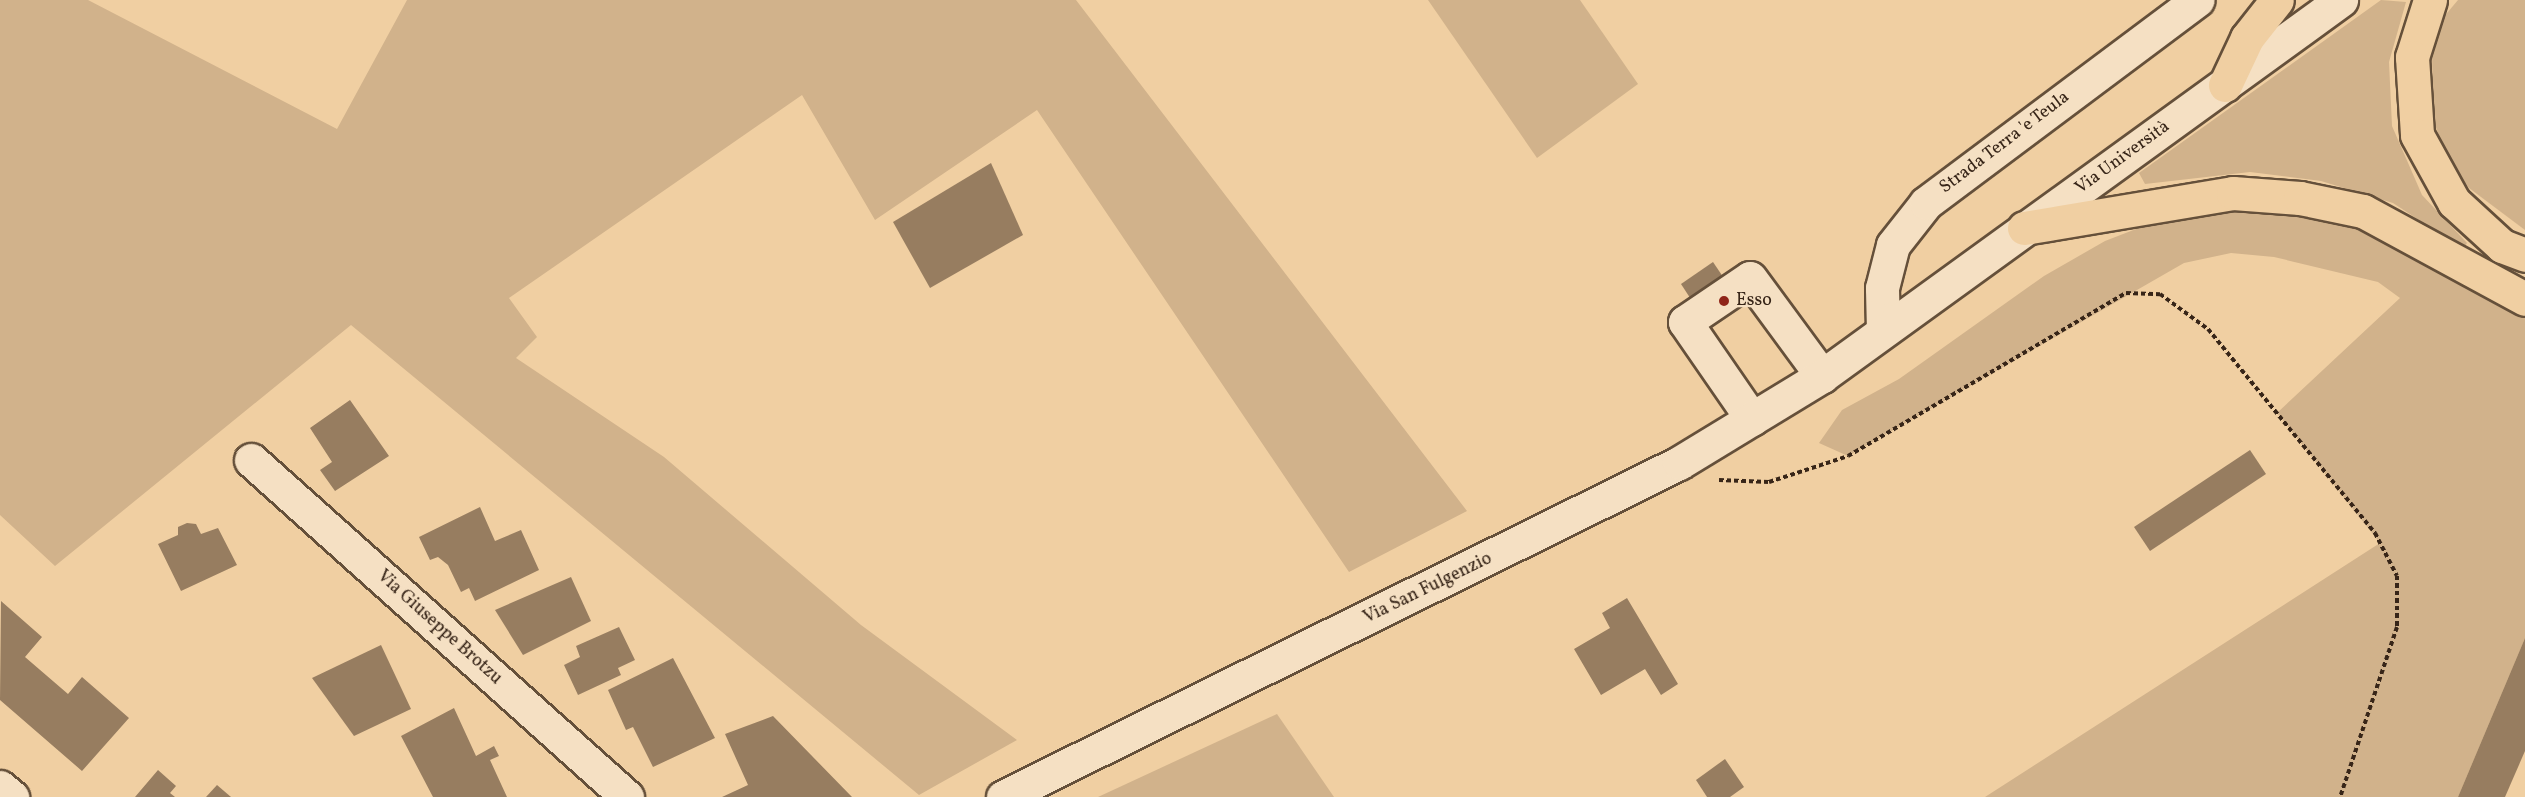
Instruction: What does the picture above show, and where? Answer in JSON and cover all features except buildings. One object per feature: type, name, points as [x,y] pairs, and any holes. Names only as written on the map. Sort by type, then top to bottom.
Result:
[{"type":"highway","points":[[2225,85],[2247,38],[2277,0]]},
{"type":"highway","points":[[2430,0],[2412,57],[2417,135],[2454,202],[2502,246],[2525,255]]},
{"type":"highway","points":[[2024,228],[2233,193],[2300,198],[2363,211],[2525,299]]},
{"type":"street","name":"Strada Terra 'e Teula","points":[[1893,322],[1882,288],[1893,245],[1926,203],[2197,0]]},
{"type":"street","name":"Via Università","points":[[1832,368],[2341,0]]},
{"type":"street","points":[[1752,419],[1684,322],[1750,278],[1832,368]]},
{"type":"street","name":"Via San Fulgenzio","points":[[1003,797],[1679,463],[1832,368]]},
{"type":"street","name":"Via Giuseppe Brotzu","points":[[251,460],[627,797]]},
{"type":"street","points":[[0,787],[12,797]]},
{"type":"path","points":[[1679,463],[1723,481],[1769,482],[1848,456],[2126,293],[2160,294],[2208,329],[2375,533],[2397,576],[2397,627],[2340,797]]},
{"type":"shaded area","points":[[0,0],[88,0],[337,129],[407,0],[1076,0],[1467,511],[1349,572],[1037,110],[875,220],[802,95],[509,298],[537,337],[516,358],[664,457],[861,625],[1017,740],[919,795],[351,325],[55,566],[0,515]]},
{"type":"shaded area","points":[[1428,0],[1580,0],[1638,84],[1537,158]]},
{"type":"shaded area","points":[[2381,0],[2406,2],[2389,62],[2392,126],[2422,195],[2467,243],[2463,249],[2393,203],[2321,181],[2250,172],[2145,184],[2139,173]]},
{"type":"shaded area","points":[[2458,0],[2525,0],[2525,230],[2469,188],[2450,163],[2433,120],[2432,52],[2442,19]]},
{"type":"shaded area","points":[[2267,207],[2366,226],[2525,316],[2525,638],[2458,797],[1985,797],[2380,543],[2277,413],[2400,298],[2378,282],[2274,257],[2231,253],[2184,263],[1848,456],[1819,443],[1842,410],[1899,379],[2044,276],[2105,241],[2162,219],[2213,208]]},
{"type":"shaded area","points":[[1277,714],[1334,797],[1098,797]]},
{"type":"place","name":"Esso","points":[[1724,301]]}]
